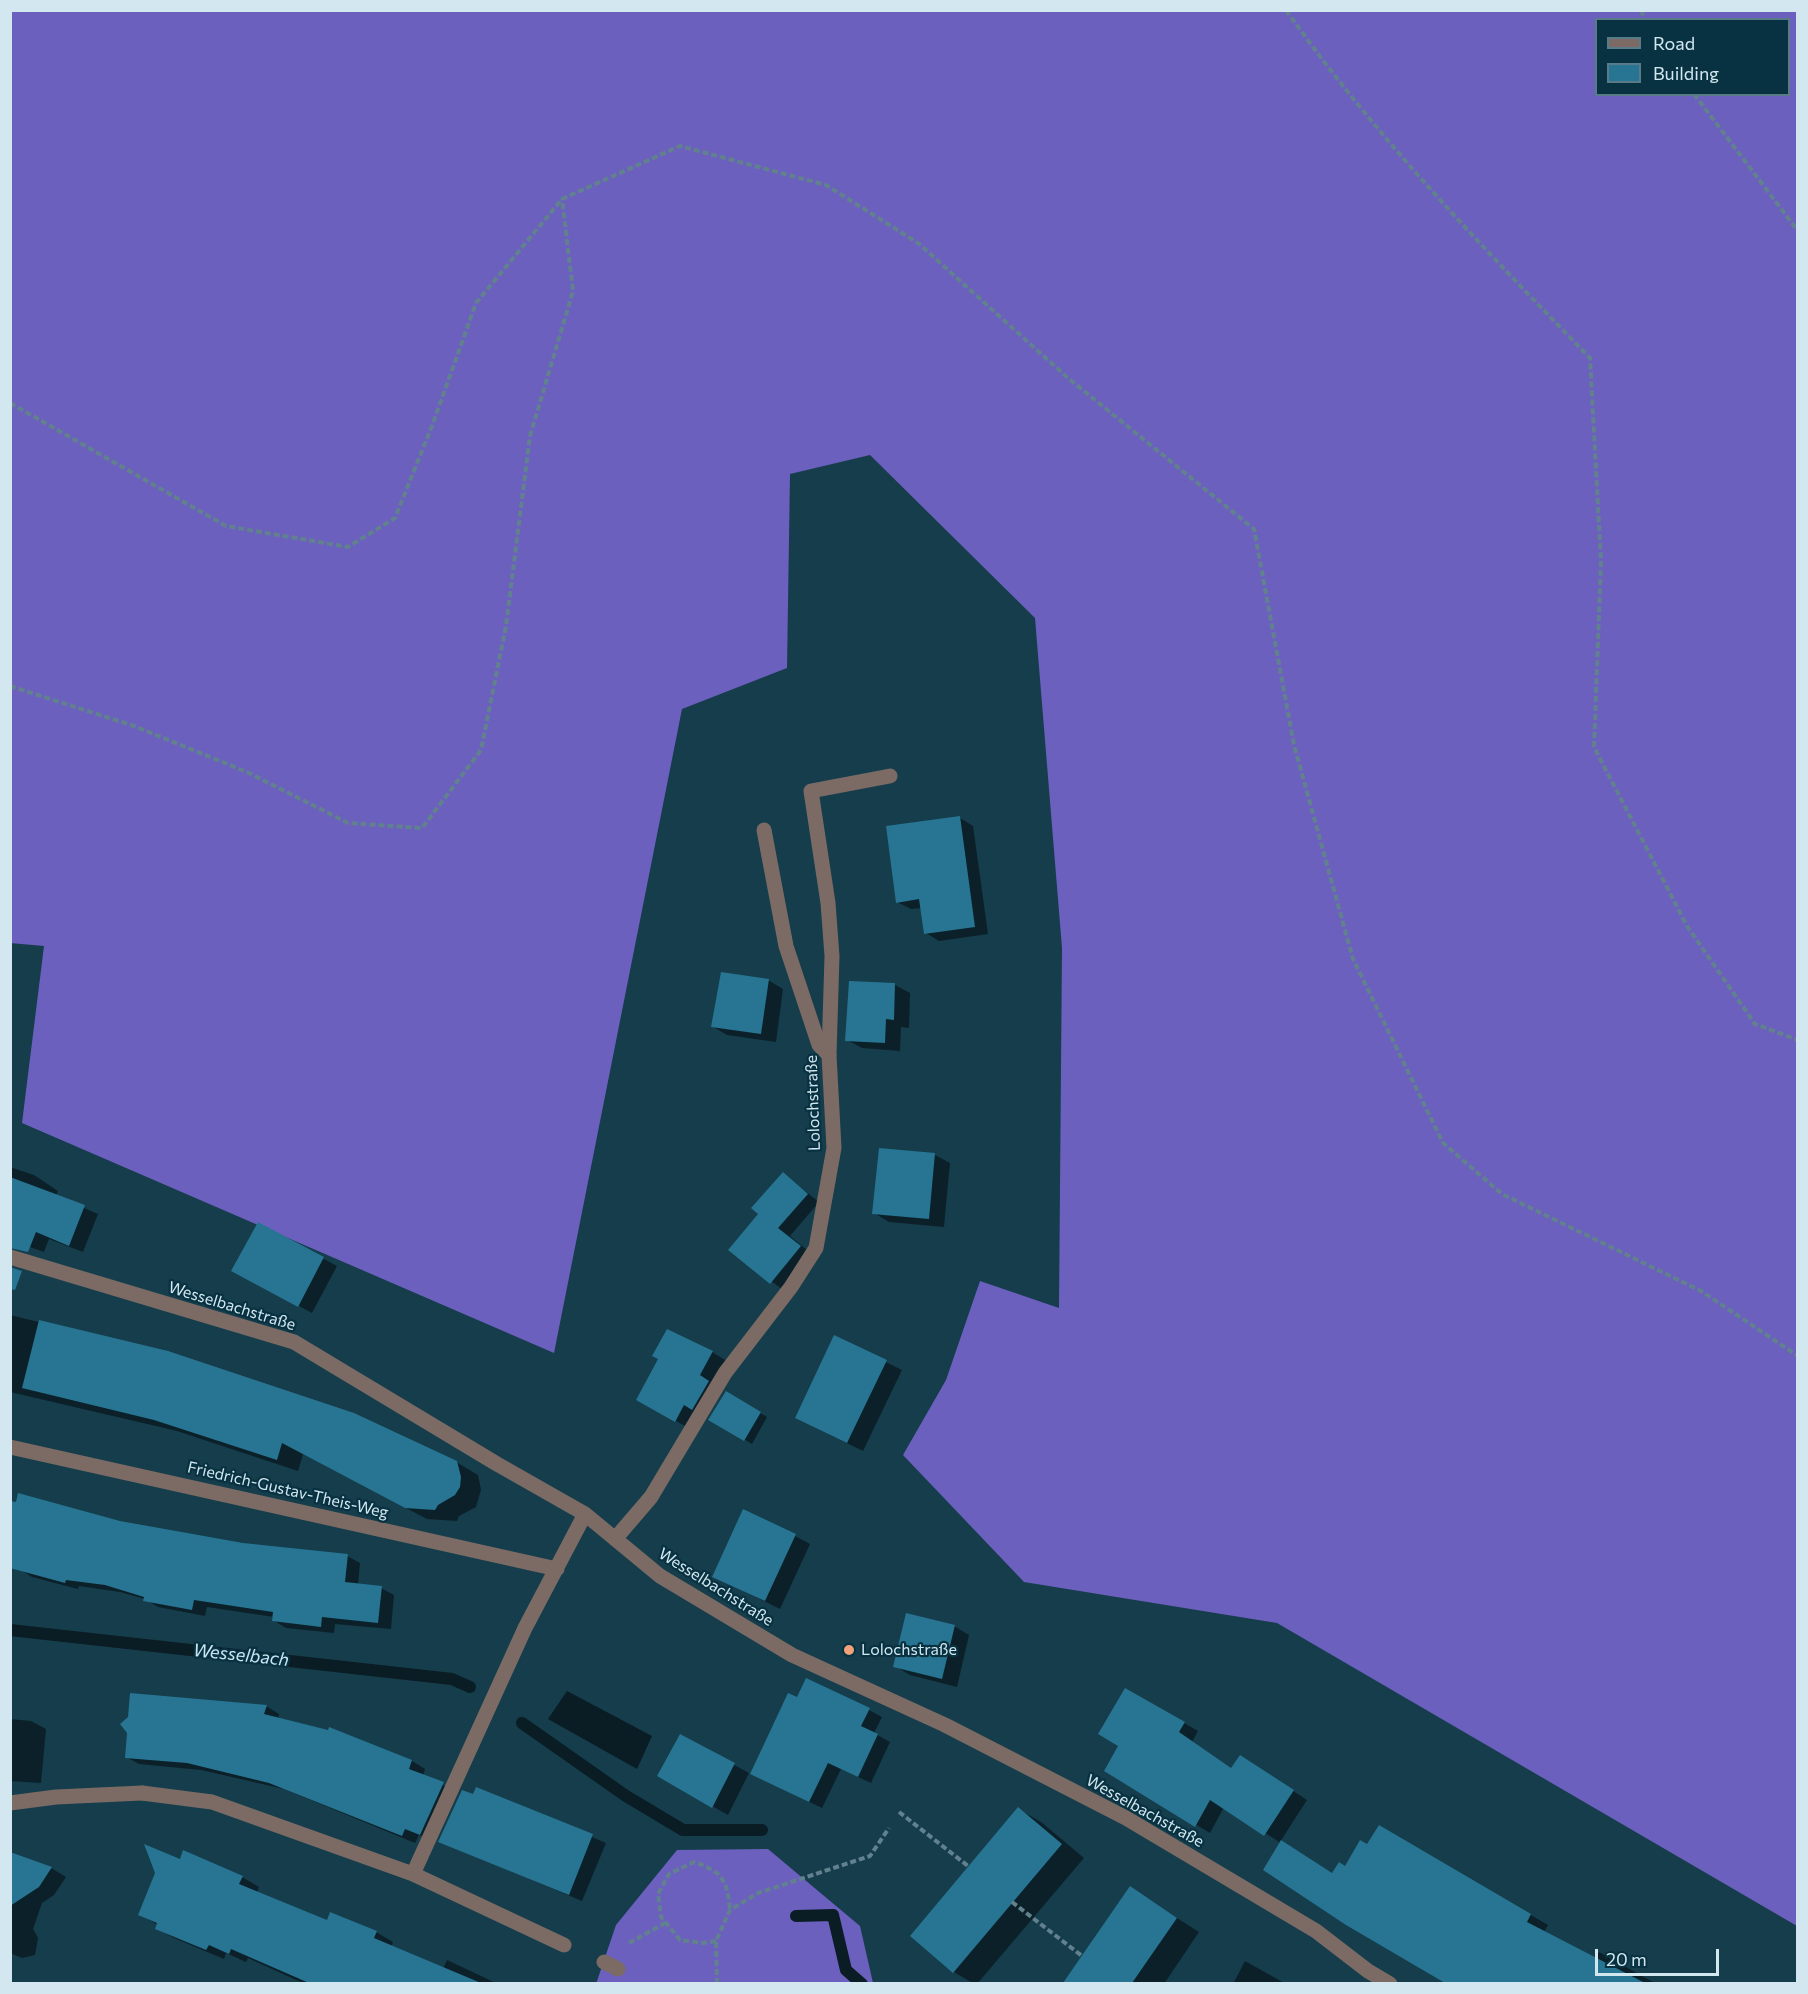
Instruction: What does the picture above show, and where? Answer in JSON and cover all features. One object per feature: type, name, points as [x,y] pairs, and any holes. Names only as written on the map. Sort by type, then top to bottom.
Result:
[{"type":"street","name":"Lolochstraße","points":[[615,1539],[651,1497],[725,1373],[791,1287],[816,1248],[834,1148],[829,1055],[832,956],[828,903],[811,790],[890,776]]},
{"type":"street","points":[[764,830],[786,946],[819,1045],[829,1055]]},
{"type":"street","name":"Wesselbachstraße","points":[[10,1257],[294,1342],[486,1458],[585,1514],[660,1576],[792,1655],[945,1725],[1126,1818],[1316,1931],[1368,1971],[1390,1983]]},
{"type":"street","name":"Friedrich-Gustav-Theis-Weg","points":[[10,1447],[557,1569]]},
{"type":"street","points":[[413,1874],[525,1628],[585,1514]]},
{"type":"street","points":[[10,1803],[56,1797],[142,1793],[213,1802],[413,1874],[564,1945]]},
{"type":"path","points":[[1286,10],[1320,59],[1460,224],[1590,358],[1601,562],[1594,747],[1694,936],[1755,1024],[1797,1040]]},
{"type":"path","points":[[1696,96],[1797,231]]},
{"type":"path","points":[[10,403],[226,526],[348,548],[395,518],[432,426],[476,303],[562,199],[680,146],[826,185],[918,243],[1068,378],[1254,529],[1294,745],[1353,959],[1443,1143],[1502,1194],[1701,1291],[1797,1356]]},
{"type":"path","points":[[10,686],[154,734],[247,772],[348,823],[423,828],[481,750],[506,626],[530,436],[573,291],[562,199]]},
{"type":"path","points":[[899,1812],[968,1866]]},
{"type":"path","points":[[730,1910],[758,1893],[870,1856],[889,1828]]},
{"type":"path","points":[[716,1941],[703,1943],[680,1940],[661,1917],[658,1894],[669,1874],[694,1862],[714,1869],[728,1885],[730,1910],[716,1941],[717,1983]]},
{"type":"path","points":[[1012,1902],[1082,1956]]},
{"type":"path","points":[[630,1940],[665,1923]]},
{"type":"shaded area","points":[[10,11],[1797,11],[1797,1926],[1277,1623],[1024,1582],[903,1455],[946,1380],[980,1281],[1059,1308],[1062,948],[1035,618],[870,455],[790,474],[787,668],[682,709],[554,1353],[22,1123],[44,946],[10,943]]},
{"type":"shaded area","points":[[768,1849],[860,1926],[873,1983],[596,1984],[616,1925],[677,1850]]},
{"type":"water","points":[[567,1691],[652,1736],[637,1769],[548,1719]]},
{"type":"building","points":[[960,816],[975,927],[924,934],[919,899],[896,903],[886,826]]},
{"type":"building","points":[[721,972],[769,979],[761,1034],[711,1027]]},
{"type":"building","points":[[849,981],[895,983],[894,1020],[886,1019],[885,1043],[845,1041]]},
{"type":"building","points":[[879,1148],[935,1153],[929,1219],[872,1214]]},
{"type":"building","points":[[783,1172],[808,1194],[778,1228],[801,1246],[770,1284],[728,1250],[758,1214],[751,1208]]},
{"type":"building","points":[[10,1177],[85,1205],[69,1246],[36,1232],[28,1252],[10,1248]]},
{"type":"building","points":[[258,1222],[324,1257],[298,1307],[231,1271]]},
{"type":"building","points":[[10,1267],[22,1271],[15,1290],[10,1289]]},
{"type":"building","points":[[39,1320],[168,1351],[354,1413],[457,1461],[461,1477],[460,1487],[455,1495],[438,1505],[435,1510],[405,1508],[282,1443],[277,1460],[154,1420],[22,1388]]},
{"type":"building","points":[[667,1329],[713,1351],[700,1375],[709,1381],[692,1410],[684,1405],[675,1422],[636,1400],[658,1359],[652,1356]]},
{"type":"building","points":[[834,1335],[887,1360],[847,1443],[795,1418]]},
{"type":"building","points":[[726,1391],[761,1412],[744,1441],[708,1420]]},
{"type":"building","points":[[18,1493],[120,1521],[243,1543],[348,1554],[345,1582],[382,1586],[378,1623],[322,1617],[321,1627],[272,1621],[273,1612],[194,1600],[192,1610],[143,1601],[144,1597],[105,1585],[66,1580],[65,1583],[10,1568],[10,1501],[16,1502]]},
{"type":"building","points":[[743,1509],[796,1534],[765,1601],[712,1577]]},
{"type":"building","points":[[906,1613],[955,1625],[942,1679],[893,1667]]},
{"type":"building","points":[[806,1678],[870,1708],[861,1726],[878,1734],[858,1777],[828,1763],[809,1802],[750,1774],[788,1693],[797,1697]]},
{"type":"building","points":[[1125,1688],[1185,1722],[1179,1732],[1231,1768],[1240,1755],[1294,1790],[1264,1836],[1210,1800],[1195,1827],[1104,1771],[1118,1746],[1098,1734]]},
{"type":"building","points":[[130,1693],[267,1705],[264,1714],[328,1730],[329,1727],[412,1760],[409,1769],[444,1782],[420,1835],[405,1829],[402,1836],[269,1783],[187,1763],[125,1758],[127,1733],[120,1724],[128,1717]]},
{"type":"building","points":[[680,1734],[735,1763],[712,1808],[657,1776]]},
{"type":"building","points":[[476,1787],[593,1834],[569,1895],[438,1842],[462,1790],[473,1794]]},
{"type":"building","points":[[1018,1807],[1062,1844],[953,1973],[910,1936]]},
{"type":"building","points":[[1379,1825],[1531,1914],[1527,1922],[1645,1983],[1445,1983],[1346,1925],[1263,1870],[1281,1840],[1332,1873],[1339,1862],[1345,1866],[1360,1840],[1367,1844]]},
{"type":"building","points":[[144,1844],[180,1859],[183,1850],[243,1876],[239,1884],[327,1920],[330,1912],[377,1931],[374,1938],[481,1983],[309,1983],[231,1949],[229,1954],[209,1945],[206,1950],[155,1929],[157,1923],[138,1915],[155,1873]]},
{"type":"building","points":[[10,1852],[52,1867],[39,1887],[10,1906]]},
{"type":"building","points":[[1130,1886],[1177,1918],[1132,1983],[1063,1983]]},
{"type":"waterway","name":"Wesselbach","points":[[10,1630],[452,1679],[470,1687]]},
{"type":"waterway","name":"Wesselbach","points":[[522,1723],[626,1796],[683,1830],[762,1830]]},
{"type":"waterway","name":"Wesselbach","points":[[796,1916],[833,1915],[846,1970],[862,1984]]},
{"type":"place","name":"Lolochstraße","points":[[849,1650]]}]
